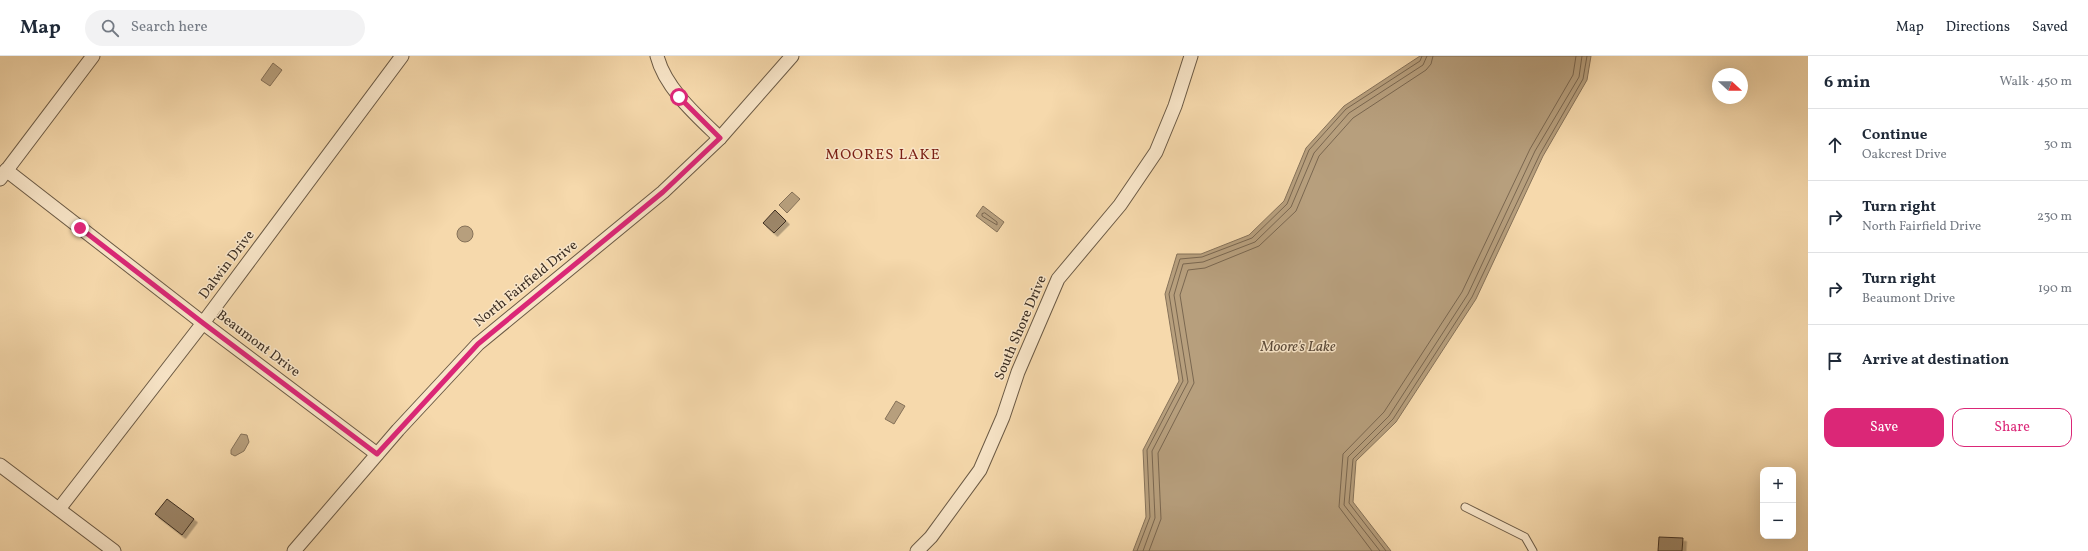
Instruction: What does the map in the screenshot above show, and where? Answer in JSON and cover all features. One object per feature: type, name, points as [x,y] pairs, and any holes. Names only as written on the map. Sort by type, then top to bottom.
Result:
[{"type":"street","points":[[3,175],[93,56]]},
{"type":"street","name":"Dalwin Drive","points":[[58,509],[203,323],[402,56]]},
{"type":"street","points":[[657,56],[659,63],[679,97],[720,138]]},
{"type":"street","name":"North Fairfield Drive","points":[[294,551],[377,454],[478,344],[663,192],[720,138],[792,56]]},
{"type":"street","name":"South Shore Drive","points":[[917,551],[931,537],[980,470],[1004,417],[1018,372],[1058,279],[1120,206],[1156,152],[1175,106],[1191,56]]},
{"type":"street","name":"Beaumont Drive","points":[[3,175],[377,454]]},
{"type":"street","points":[[2,469],[114,551]]},
{"type":"lane","points":[[1465,507],[1525,537],[1533,551]]},
{"type":"water","name":"Moore's Lake","points":[[1420,56],[1591,56],[1587,80],[1543,156],[1476,299],[1396,422],[1356,461],[1353,502],[1391,551],[1133,551],[1146,517],[1143,450],[1179,381],[1165,294],[1177,254],[1201,254],[1249,235],[1284,201],[1306,148],[1344,106]]},
{"type":"water","points":[[273,63],[282,70],[270,86],[261,80]]},
{"type":"water","points":[[792,192],[800,199],[787,213],[779,205]]},
{"type":"water","points":[[983,206],[1004,222],[997,232],[976,216]]},
{"type":"water","points":[[465,226],[471,228],[473,234],[471,240],[465,242],[459,240],[457,234],[459,228]]},
{"type":"water","points":[[896,401],[905,406],[894,424],[885,419]]},
{"type":"water","points":[[241,434],[247,435],[249,442],[244,451],[235,456],[231,454],[231,450]]},
{"type":"building","points":[[775,210],[786,221],[774,233],[763,223]]},
{"type":"building","points":[[167,499],[194,519],[182,535],[155,514]]},
{"type":"building","points":[[1659,537],[1683,538],[1682,551],[1658,551]]},
{"type":"district","name":"MOORES LAKE","points":[[883,155]]},
{"type":"route","points":[[80,228],[377,454],[478,344],[663,192],[720,138],[679,97]]}]
